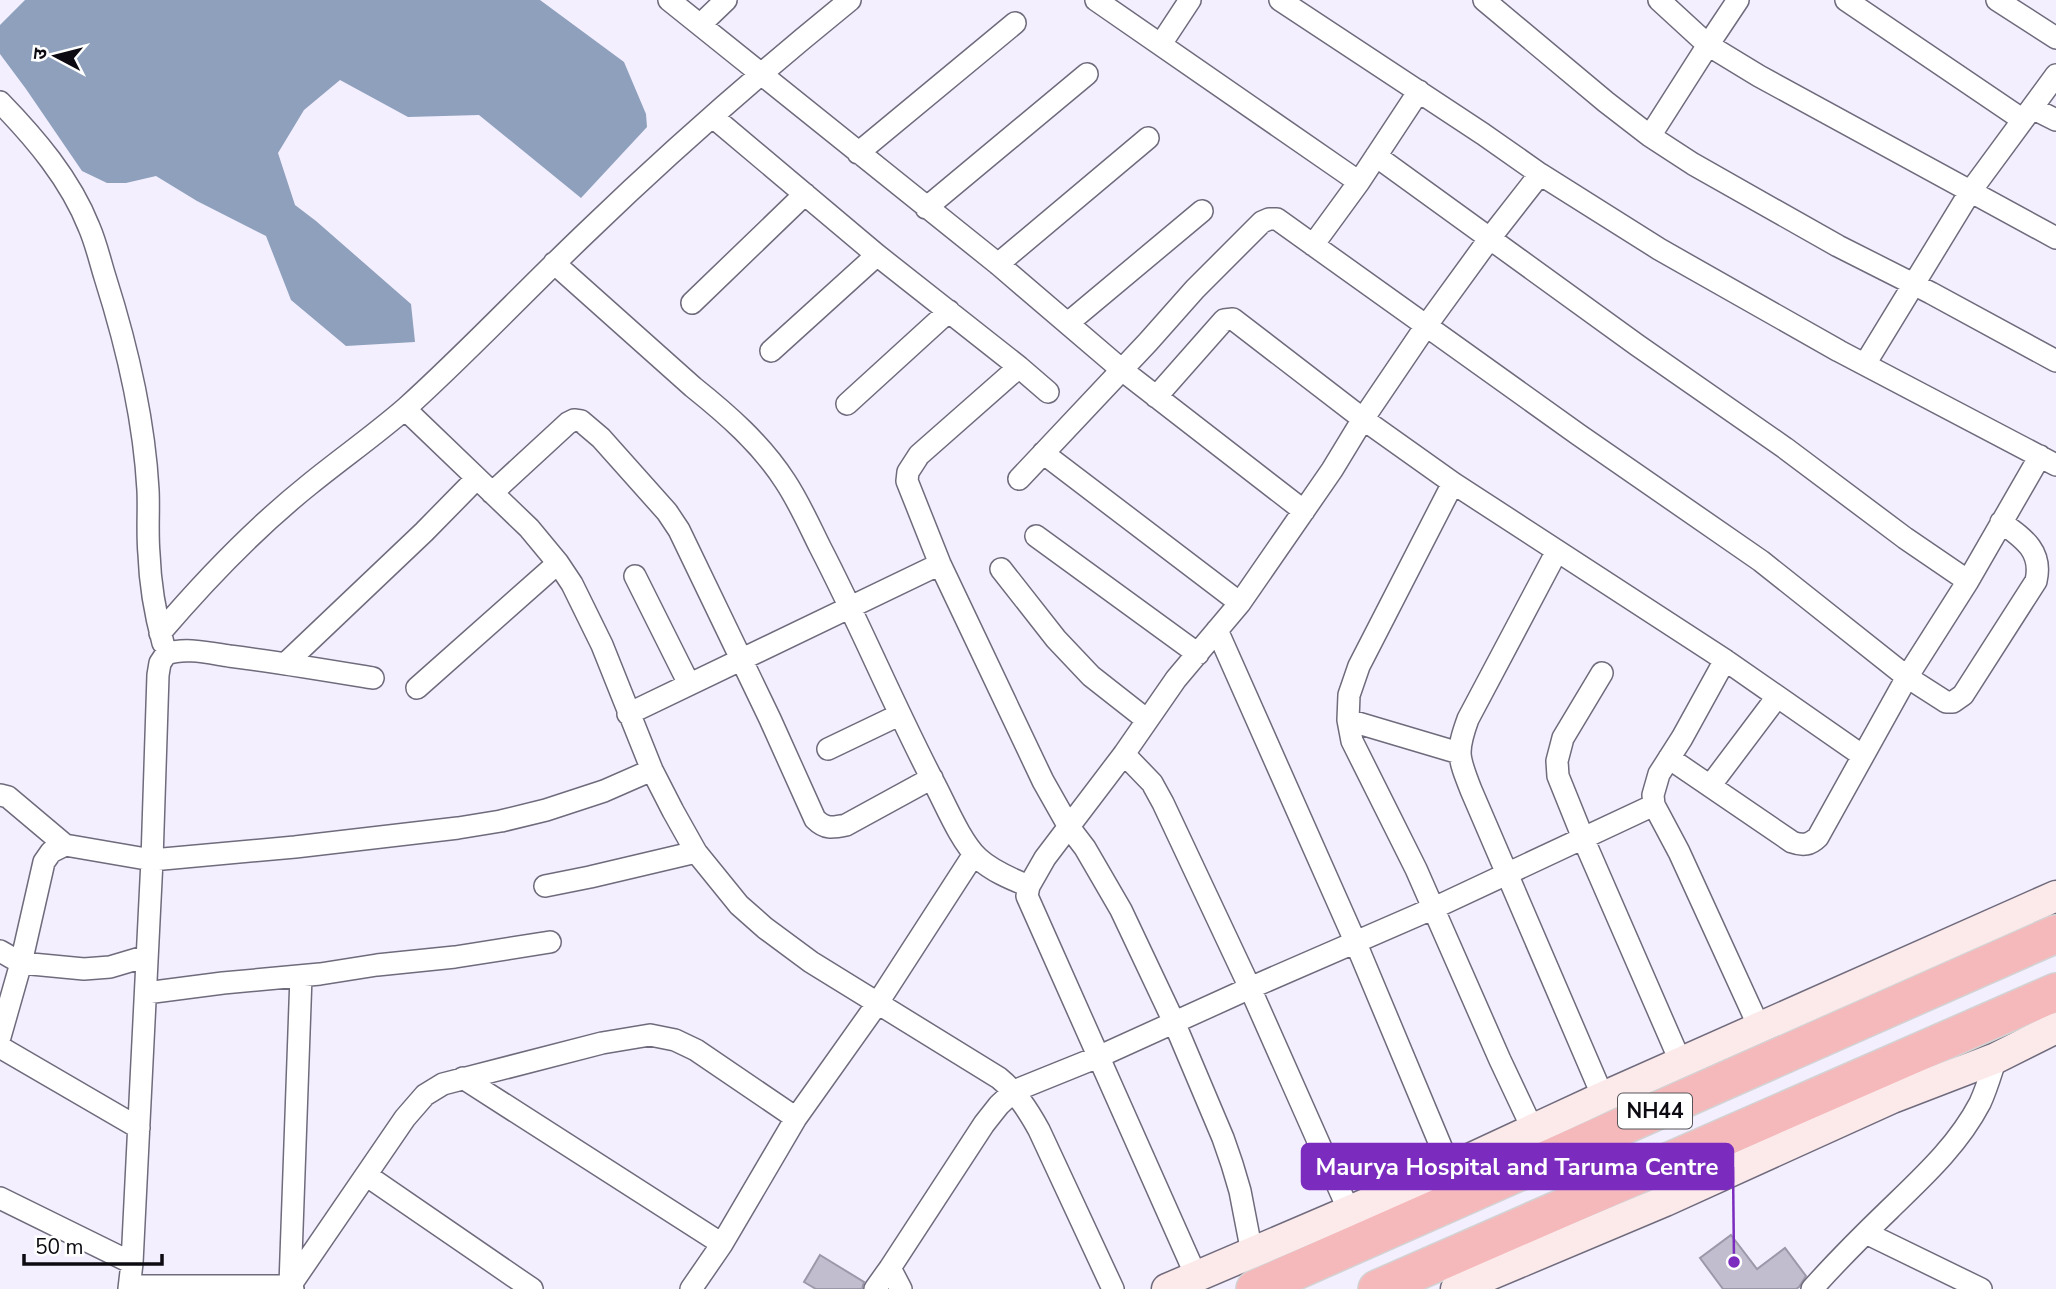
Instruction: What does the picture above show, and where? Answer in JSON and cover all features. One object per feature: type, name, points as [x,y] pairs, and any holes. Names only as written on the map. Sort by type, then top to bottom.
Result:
[{"type":"highway","name":"NH44","points":[[1255,1289],[2056,934]]},
{"type":"highway","name":"NH44","points":[[1377,1289],[2056,992]]},
{"type":"street","points":[[669,0],[998,264],[1122,370],[1304,511]]},
{"type":"street","points":[[701,24],[726,0]]},
{"type":"street","points":[[163,644],[204,583],[246,541],[308,486],[405,409],[676,149],[850,0]]},
{"type":"street","points":[[1096,0],[1359,182]]},
{"type":"street","points":[[1161,44],[1190,0]]},
{"type":"street","points":[[1484,0],[1650,136],[1733,188],[2056,361]]},
{"type":"street","points":[[1659,0],[1708,45],[1759,76],[2056,238]]},
{"type":"street","points":[[1650,136],[1738,0]]},
{"type":"street","points":[[1846,0],[2028,114],[2056,120]]},
{"type":"street","points":[[1997,0],[2056,38]]},
{"type":"street","points":[[1284,1],[1540,174],[1706,277],[2048,460],[2001,522],[1968,581],[1907,677],[1818,837],[1812,843],[1806,845],[1792,842],[1669,758]]},
{"type":"street","points":[[858,153],[1015,23]]},
{"type":"street","points":[[926,208],[1087,74]]},
{"type":"street","points":[[1865,364],[1970,192],[2056,75]]},
{"type":"street","points":[[1313,245],[1359,182],[1419,91]]},
{"type":"street","points":[[0,102],[41,148],[69,189],[89,226],[118,317],[132,376],[148,490],[153,600],[163,644],[158,675],[146,993],[130,1287],[291,1288]]},
{"type":"street","points":[[713,117],[877,255],[1048,392]]},
{"type":"street","points":[[998,264],[1148,138]]},
{"type":"street","points":[[1376,156],[1968,581]]},
{"type":"street","points":[[1197,1278],[1027,896],[1029,886],[1045,858],[1124,754],[1176,679],[1240,603],[1332,470],[1426,326],[1540,174]]},
{"type":"street","points":[[692,303],[805,194]]},
{"type":"street","points":[[1068,323],[1202,211]]},
{"type":"street","points":[[1019,479],[1220,262],[1262,222],[1277,219],[1761,561],[1907,677],[1946,702],[1958,700],[1963,695],[2036,582],[2036,558],[2023,538],[2001,522]]},
{"type":"street","points":[[771,351],[877,255]]},
{"type":"street","points":[[554,264],[756,442],[772,461],[798,502],[850,606],[899,715],[962,837],[974,854],[991,868],[1029,886]]},
{"type":"street","points":[[848,404],[948,311]]},
{"type":"street","points":[[1156,397],[1224,320],[1233,319],[1453,484],[1725,660],[1863,757]]},
{"type":"street","points":[[1019,367],[919,455],[908,472],[907,481],[940,564],[1021,738],[1069,827],[1085,848],[1121,910],[1174,1022],[1232,1164],[1252,1253]]},
{"type":"street","points":[[405,409],[529,528],[572,584],[586,611],[652,770],[696,852],[739,905],[765,928],[811,962],[999,1078],[1014,1091],[1039,1130],[1113,1289]]},
{"type":"street","points":[[492,493],[568,423],[581,421],[667,512],[678,530],[770,719],[815,819],[822,826],[832,828],[846,825],[932,778]]},
{"type":"street","points":[[1044,453],[1240,603]]},
{"type":"street","points":[[285,664],[477,478]]},
{"type":"street","points":[[1453,484],[1359,666],[1349,695],[1348,720],[1352,741],[1434,908],[1533,1130]]},
{"type":"street","points":[[1036,536],[1198,654]]},
{"type":"street","points":[[1557,551],[1468,719],[1459,753],[1471,790],[1603,1097]]},
{"type":"street","points":[[418,688],[558,563]]},
{"type":"street","points":[[628,715],[940,564]]},
{"type":"street","points":[[1001,569],[1056,639],[1091,676],[1147,720]]},
{"type":"street","points":[[635,576],[689,684]]},
{"type":"street","points":[[1217,630],[1355,941],[1450,1168]]},
{"type":"street","points":[[163,644],[175,650],[373,678]]},
{"type":"street","points":[[1725,660],[1655,785],[1654,805],[1685,864],[1760,1029]]},
{"type":"street","points":[[1602,673],[1563,738],[1557,761],[1558,776],[1681,1063]]},
{"type":"street","points":[[1710,786],[1777,697]]},
{"type":"street","points":[[828,749],[899,715]]},
{"type":"street","points":[[1348,720],[1459,753]]},
{"type":"street","points":[[1124,754],[1152,783],[1163,803],[1250,988],[1349,1211]]},
{"type":"street","points":[[0,795],[8,797],[65,845],[152,860],[363,840],[501,821],[584,798],[652,770]]},
{"type":"street","points":[[875,1289],[984,1124],[1014,1091],[1098,1057],[1434,908],[1654,805]]},
{"type":"street","points":[[0,1037],[44,862],[51,852],[65,845]]},
{"type":"street","points":[[545,886],[696,852]]},
{"type":"street","points":[[691,1289],[722,1244],[796,1118],[877,1004],[974,854]]},
{"type":"street","points":[[1167,1289],[1450,1168],[1603,1097],[2056,896]]},
{"type":"street","points":[[146,993],[455,957],[550,942]]},
{"type":"street","points":[[0,951],[20,963],[96,968],[110,967],[147,956]]},
{"type":"street","points":[[291,1288],[301,976]]},
{"type":"street","points":[[1456,1289],[1665,1201],[1892,1098],[1996,1058],[2056,1028]]},
{"type":"street","points":[[291,1288],[405,1118],[425,1095],[443,1084],[602,1043],[650,1035],[675,1040],[696,1050],[796,1118]]},
{"type":"street","points":[[0,1047],[139,1128]]},
{"type":"street","points":[[1812,1289],[1934,1166],[1959,1136],[1989,1084],[1996,1058]]},
{"type":"street","points":[[463,1078],[722,1244]]},
{"type":"street","points":[[366,1175],[531,1289]]},
{"type":"street","points":[[0,1198],[132,1264]]},
{"type":"street","points":[[1866,1233],[1981,1289]]},
{"type":"street","points":[[890,1268],[901,1289]]},
{"type":"water","points":[[25,0],[540,0],[624,62],[646,114],[647,127],[581,198],[479,115],[408,117],[340,80],[304,110],[278,153],[295,205],[411,304],[415,342],[346,346],[291,300],[266,236],[197,201],[156,176],[126,183],[107,183],[82,171],[0,54],[0,25]]},
{"type":"building","points":[[1731,1235],[1757,1269],[1785,1248],[1806,1276],[1799,1287],[1723,1289],[1700,1258]]},
{"type":"building","points":[[820,1255],[864,1282],[862,1289],[816,1289],[804,1282]]},
{"type":"place","name":"Maurya Hospital and Taruma Centre","points":[[1734,1262]]}]
